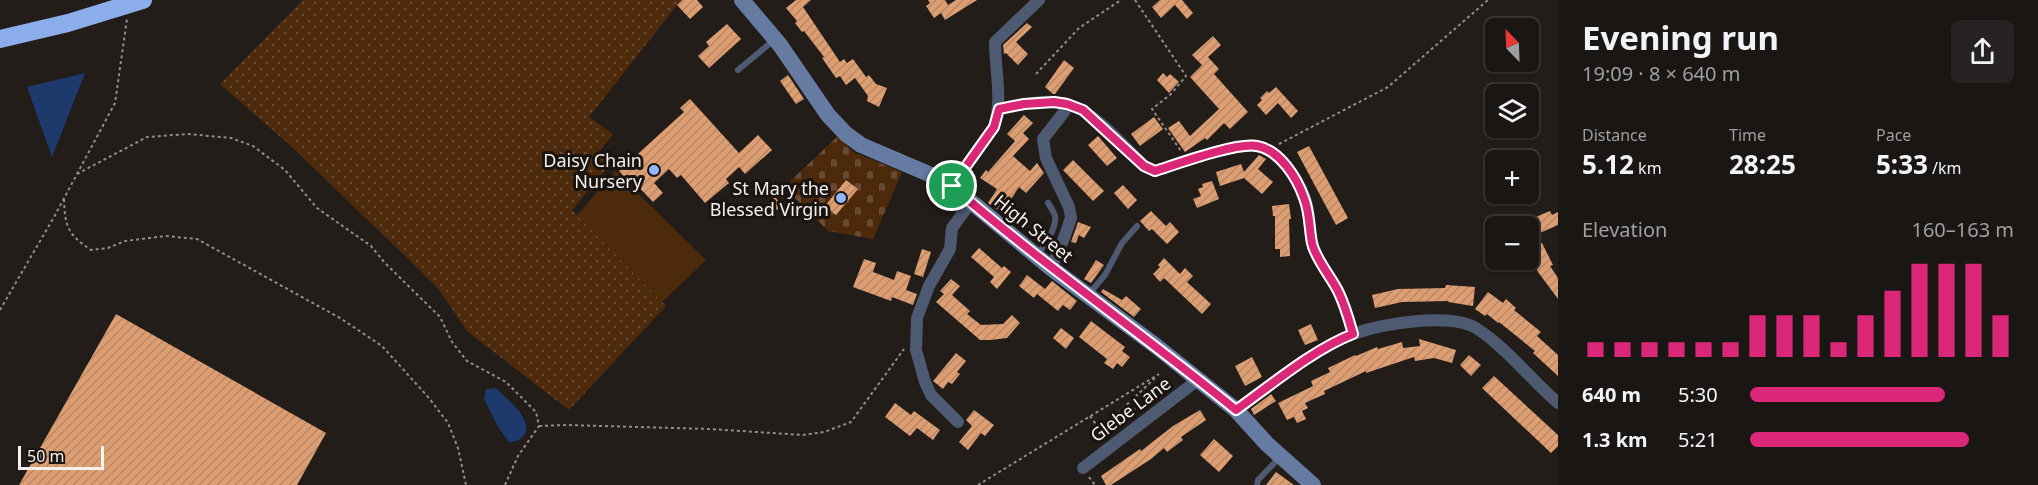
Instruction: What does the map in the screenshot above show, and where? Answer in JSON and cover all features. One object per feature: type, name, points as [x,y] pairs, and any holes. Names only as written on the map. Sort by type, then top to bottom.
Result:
[{"type":"highway","points":[[0,39],[68,23],[136,3]]},
{"type":"street","name":"High Street","points":[[742,0],[775,39],[828,115],[846,134],[861,145],[952,186],[1051,268],[1156,346],[1236,410],[1313,485]]},
{"type":"street","points":[[952,186],[994,127],[999,109],[1000,87],[995,42],[1039,0]]},
{"type":"street","points":[[999,109],[1024,104],[1054,102],[1083,110],[1144,166],[1155,171],[1242,147],[1257,146],[1268,150],[1281,161],[1297,182],[1309,214],[1312,245],[1346,308],[1353,334]]},
{"type":"street","points":[[1051,268],[1071,218],[1070,207],[1046,158],[1045,134],[1064,112],[1067,104]]},
{"type":"street","points":[[958,422],[932,395],[925,382],[916,350],[917,318],[925,296],[950,249],[952,228],[971,202]]},
{"type":"street","points":[[1236,410],[1287,373],[1339,340],[1399,322],[1436,320],[1474,327],[1508,355],[1558,403]]},
{"type":"street","name":"Glebe Lane","points":[[1083,468],[1193,375]]},
{"type":"lane","points":[[738,70],[775,39]]},
{"type":"lane","points":[[1037,256],[1054,225],[1054,216],[1048,203]]},
{"type":"lane","points":[[1088,295],[1105,275],[1122,243],[1137,226]]},
{"type":"lane","points":[[1257,485],[1258,480],[1281,456]]},
{"type":"path","points":[[1036,74],[1079,28],[1121,0]]},
{"type":"path","points":[[1135,0],[1186,76],[1171,94],[1152,109],[1188,161]]},
{"type":"path","points":[[1268,150],[1389,87],[1488,0]]},
{"type":"path","points":[[0,310],[64,199],[115,103],[136,3]]},
{"type":"path","points":[[77,174],[147,138],[188,134],[231,138],[253,146],[285,170],[316,208],[371,246],[440,317],[452,342],[467,361],[506,382],[536,412],[539,426],[518,456],[506,485]]},
{"type":"path","points":[[64,199],[64,223],[79,242],[91,250],[108,248],[125,241],[166,236],[197,239],[340,318],[382,346],[429,398],[448,423],[458,448],[466,485]]},
{"type":"path","points":[[539,426],[710,429],[803,435],[824,432],[851,422],[917,332]]},
{"type":"path","points":[[978,485],[1159,374],[1100,430]]},
{"type":"path","points":[[1100,430],[1161,393]]},
{"type":"path","points":[[1090,416],[1100,430]]},
{"type":"green space","points":[[303,0],[681,0],[589,117],[613,134],[598,153],[610,164],[572,210],[666,306],[569,410],[468,332],[437,287],[291,146],[220,84]]},
{"type":"green space","points":[[838,136],[853,152],[902,172],[873,239],[828,231],[784,187]]},
{"type":"green space","points":[[615,171],[706,260],[662,302],[577,216]]},
{"type":"water","points":[[85,73],[52,157],[27,87]]},
{"type":"water","points":[[496,388],[517,409],[525,422],[525,434],[514,442],[509,442],[498,427],[484,399],[486,389]]},
{"type":"building","points":[[682,0],[697,0],[703,7],[690,19],[677,5]]},
{"type":"building","points":[[796,0],[811,0],[803,7],[840,62],[844,59],[847,63],[853,59],[866,77],[869,75],[876,84],[887,88],[879,107],[867,101],[868,96],[855,78],[846,85],[840,76],[836,78],[822,58],[824,57],[795,23],[797,21],[786,8]]},
{"type":"building","points":[[928,0],[945,0],[948,5],[956,0],[977,0],[945,20],[941,13],[934,18],[926,6],[930,3]]},
{"type":"building","points":[[1160,0],[1182,0],[1193,13],[1187,19],[1175,5],[1161,18],[1152,7]]},
{"type":"building","points":[[1027,23],[1032,27],[1016,42],[1028,54],[1018,65],[1006,53],[1004,54],[1003,45]]},
{"type":"building","points":[[727,24],[741,39],[709,68],[698,56],[709,46],[706,42]]},
{"type":"building","points":[[1213,36],[1221,45],[1208,57],[1219,69],[1214,74],[1248,112],[1230,129],[1224,123],[1207,140],[1205,138],[1185,152],[1168,128],[1179,121],[1190,136],[1219,109],[1190,77],[1202,65],[1192,55]]},
{"type":"building","points":[[1064,60],[1074,68],[1053,94],[1045,87]]},
{"type":"building","points":[[1163,73],[1167,77],[1170,74],[1179,82],[1169,93],[1157,80]]},
{"type":"building","points":[[788,75],[804,99],[796,104],[780,81]]},
{"type":"building","points":[[1276,87],[1298,111],[1291,118],[1278,103],[1266,115],[1257,105],[1267,91],[1269,93]]},
{"type":"building","points":[[690,99],[739,153],[758,135],[772,150],[745,174],[739,167],[726,179],[729,183],[705,203],[681,175],[677,178],[669,169],[654,183],[663,193],[653,202],[632,180],[629,182],[619,171],[684,112],[680,108]]},
{"type":"building","points":[[1024,115],[1033,123],[1023,133],[1029,139],[1013,156],[1030,171],[1037,163],[1044,173],[1026,193],[1019,187],[1002,213],[988,203],[997,189],[980,178],[1015,141],[1007,134]]},
{"type":"building","points":[[1154,117],[1163,129],[1140,146],[1131,134]]},
{"type":"building","points":[[1098,136],[1117,158],[1107,166],[1088,145]]},
{"type":"building","points":[[1309,146],[1348,218],[1336,225],[1297,152]]},
{"type":"building","points":[[1259,155],[1266,159],[1258,169],[1273,182],[1262,194],[1244,178],[1220,186],[1216,172],[1241,164],[1244,172]]},
{"type":"building","points":[[1073,160],[1104,191],[1093,201],[1063,170]]},
{"type":"building","name":"St Mary the Blessed Virgin","points":[[846,180],[858,189],[836,215],[825,206]]},
{"type":"building","points":[[1212,181],[1219,199],[1197,208],[1193,199],[1201,196],[1198,189],[1203,187],[1202,184]]},
{"type":"building","points":[[1123,185],[1137,200],[1128,209],[1114,193]]},
{"type":"building","points":[[775,197],[782,205],[768,218],[761,210]]},
{"type":"building","points":[[1289,204],[1290,256],[1280,257],[1280,249],[1275,249],[1275,216],[1273,216],[1272,206]]},
{"type":"building","points":[[1151,211],[1166,226],[1170,222],[1179,232],[1167,244],[1140,221]]},
{"type":"building","points":[[1550,211],[1552,215],[1558,212],[1558,225],[1539,233],[1538,216]]},
{"type":"building","points":[[1078,222],[1091,227],[1084,238],[1079,235],[1076,243],[1071,242]]},
{"type":"building","points":[[1542,243],[1553,265],[1550,266],[1558,278],[1558,299],[1537,270],[1539,270],[1539,244]]},
{"type":"building","points":[[979,248],[1002,268],[1004,266],[1011,272],[997,289],[990,282],[994,277],[971,257]]},
{"type":"building","points":[[922,249],[931,252],[923,277],[914,274]]},
{"type":"building","points":[[1164,258],[1180,274],[1185,268],[1193,276],[1187,282],[1211,304],[1202,314],[1164,278],[1160,282],[1153,274],[1160,267],[1158,265]]},
{"type":"building","points":[[864,259],[876,263],[873,272],[894,280],[897,271],[911,276],[906,290],[917,294],[913,305],[892,297],[891,301],[853,287]]},
{"type":"building","points":[[1096,260],[1104,265],[1091,283],[1084,279]]},
{"type":"building","points":[[1027,275],[1045,289],[1052,281],[1077,301],[1070,310],[1063,305],[1058,311],[1037,294],[1034,298],[1019,286]]},
{"type":"building","points":[[951,279],[960,286],[952,295],[970,311],[967,314],[981,325],[1003,324],[1012,315],[1020,323],[1007,338],[980,340],[936,302],[944,294],[940,291]]},
{"type":"building","points":[[1446,285],[1475,287],[1473,306],[1449,301],[1402,302],[1375,308],[1372,295],[1398,289],[1445,288]]},
{"type":"building","points":[[1103,289],[1122,300],[1126,296],[1141,309],[1134,317],[1101,292]]},
{"type":"building","points":[[1488,292],[1503,303],[1506,299],[1516,308],[1514,310],[1541,332],[1537,336],[1558,355],[1558,376],[1533,353],[1535,351],[1499,322],[1475,309]]},
{"type":"building","points":[[116,314],[326,433],[297,485],[19,485]]},
{"type":"building","points":[[1091,321],[1125,347],[1122,351],[1130,357],[1122,367],[1117,363],[1113,369],[1104,363],[1107,359],[1079,337]]},
{"type":"building","points":[[1311,324],[1318,340],[1305,345],[1298,330]]},
{"type":"building","points":[[1061,328],[1074,338],[1066,349],[1053,338]]},
{"type":"building","points":[[1419,339],[1456,350],[1452,363],[1434,358],[1415,361],[1414,357],[1366,373],[1366,371],[1324,391],[1325,394],[1305,403],[1308,408],[1302,411],[1306,419],[1297,423],[1294,417],[1287,420],[1278,403],[1313,386],[1311,381],[1330,372],[1328,368],[1377,347],[1378,349],[1402,342],[1403,348],[1420,346]]},
{"type":"building","points":[[956,353],[966,361],[957,372],[960,374],[952,384],[948,382],[943,389],[933,381]]},
{"type":"building","points":[[1469,355],[1481,365],[1471,376],[1460,365]]},
{"type":"building","points":[[1252,357],[1262,377],[1245,386],[1235,366]]},
{"type":"building","points":[[1494,376],[1558,435],[1558,446],[1551,453],[1482,388]]},
{"type":"building","points":[[1271,394],[1276,401],[1254,415],[1251,409]]},
{"type":"building","points":[[895,403],[911,415],[914,411],[940,430],[933,440],[917,428],[910,436],[885,417]]},
{"type":"building","points":[[974,410],[994,425],[985,436],[981,433],[968,450],[959,442],[972,426],[966,420]]},
{"type":"building","points":[[1200,410],[1206,420],[1181,437],[1183,440],[1167,452],[1164,448],[1111,485],[1106,485],[1101,476]]},
{"type":"building","points":[[1214,439],[1233,456],[1219,472],[1200,455]]},
{"type":"building","points":[[1276,472],[1294,485],[1266,485]]},
{"type":"place","name":"Daisy Chain Nursery","points":[[654,170]]},
{"type":"place","name":"St Mary the Blessed Virgin","points":[[841,198]]},
{"type":"route","points":[[1054,102],[1083,110],[1144,166],[1155,171],[1233,148],[1257,146],[1268,150],[1281,161],[1297,182],[1309,214],[1312,245],[1346,308],[1353,334],[1339,340],[1287,373],[1236,410],[1156,346],[1051,268],[952,186],[994,127],[999,109],[1024,104],[1054,102]]}]
